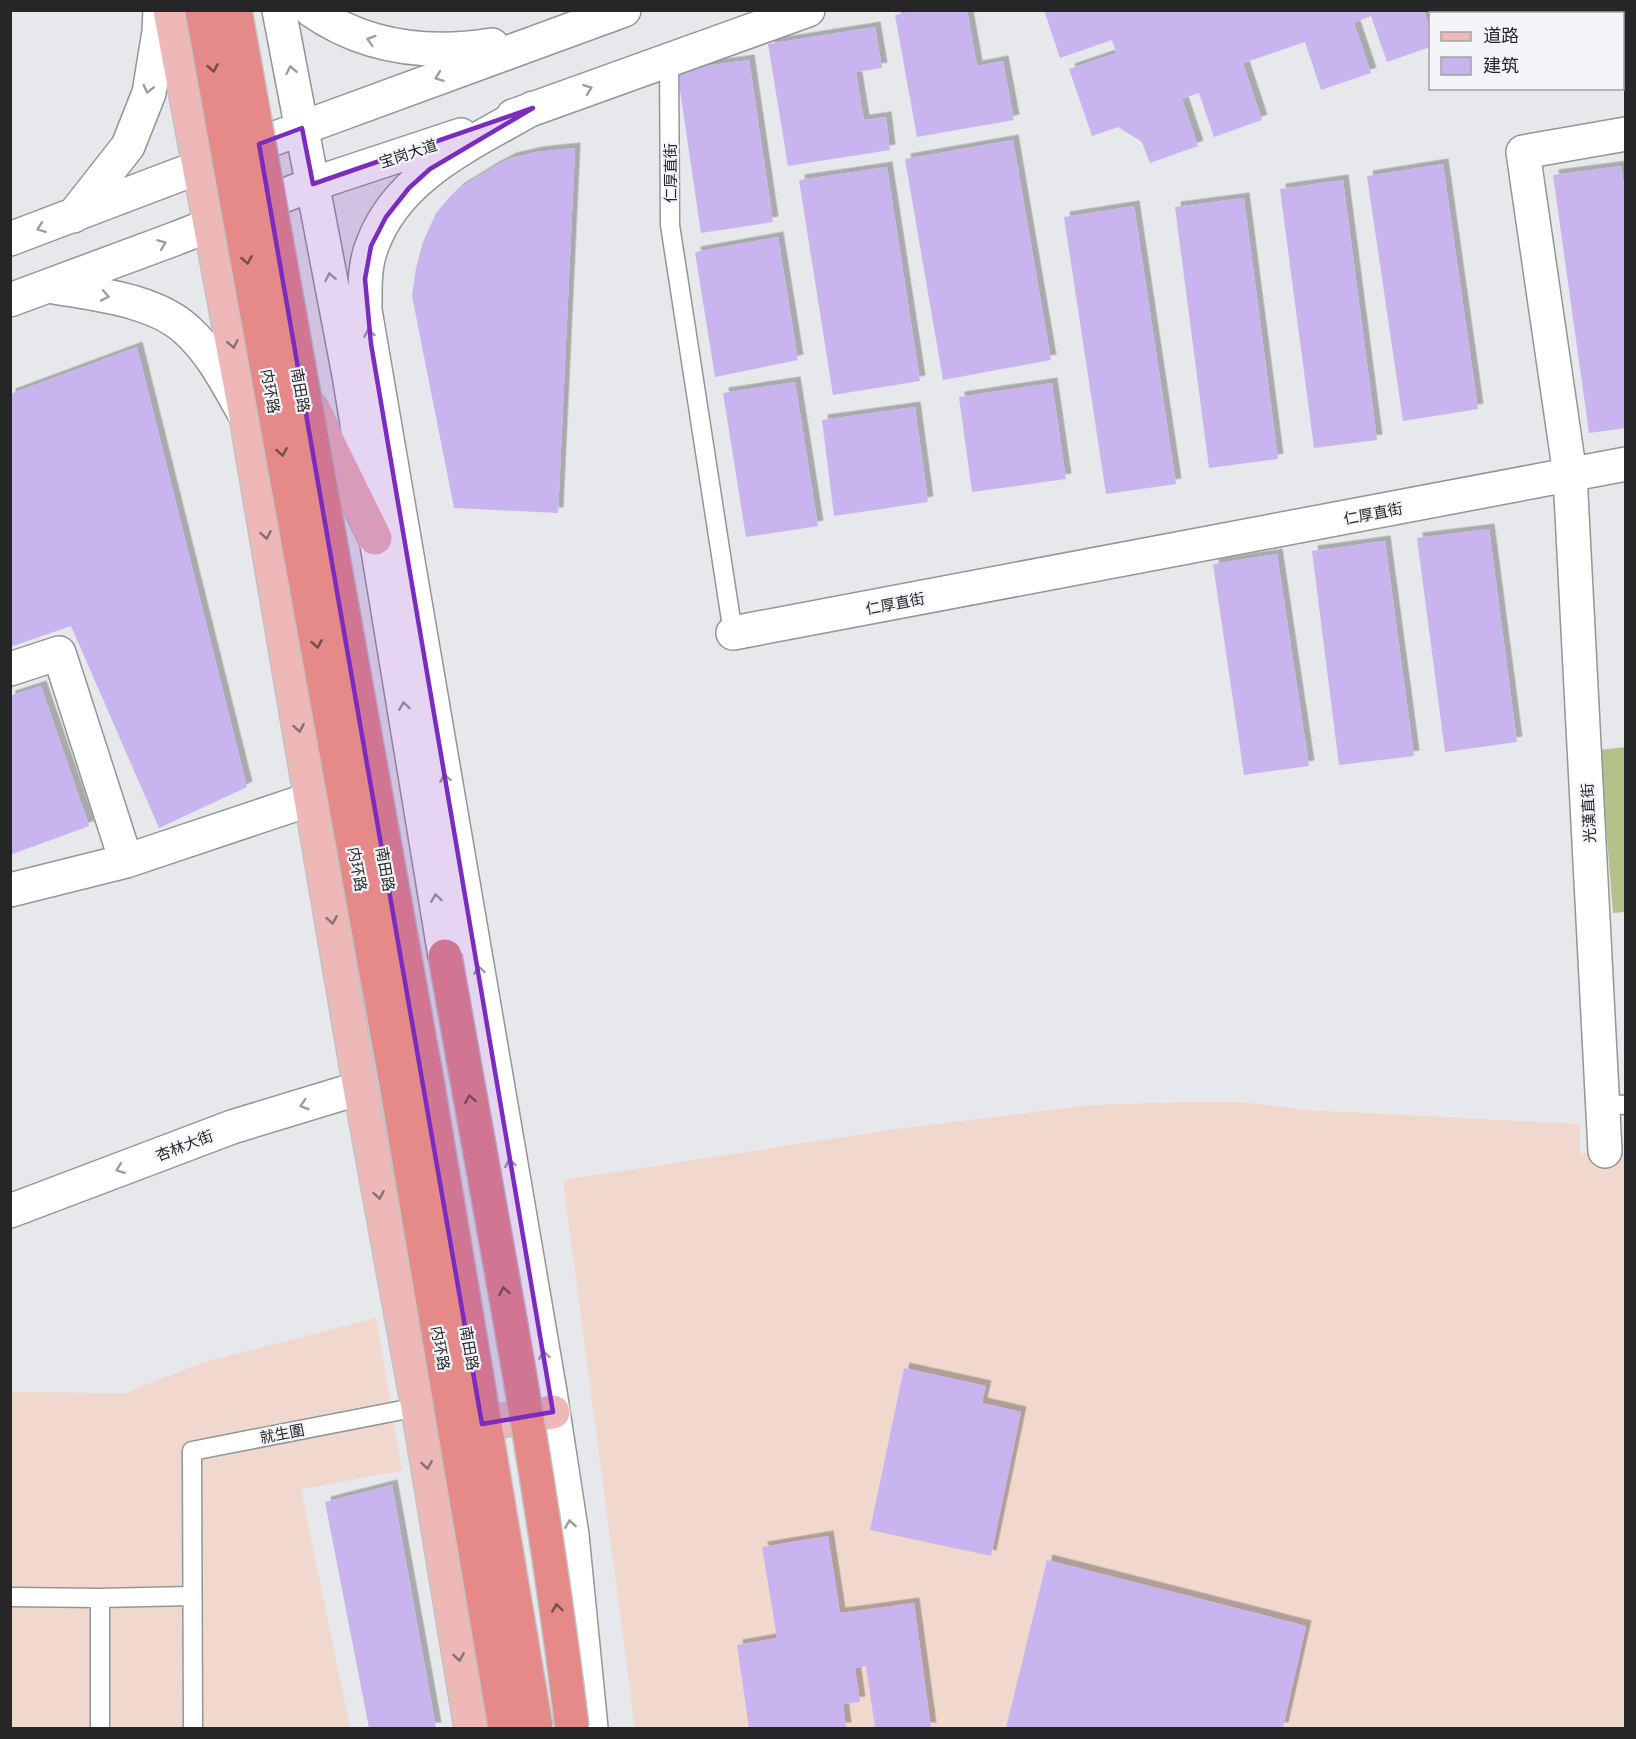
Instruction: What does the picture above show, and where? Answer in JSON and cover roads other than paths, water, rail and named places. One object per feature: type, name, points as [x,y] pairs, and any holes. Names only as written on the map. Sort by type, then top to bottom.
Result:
[{"type":"highway","name":"内环路","points":[[202,10],[395,1077],[505,1728]]},
{"type":"highway","name":"内环路","points":[[233,10],[429,1093],[535,1728]]},
{"type":"highway","points":[[445,956],[552,1570],[572,1728]]},
{"type":"main road","points":[[71,217],[128,146],[148,93],[159,32],[160,10]]},
{"type":"main road","points":[[170,10],[246,416],[360,1088],[418,1407],[471,1728]]},
{"type":"main road","name":"南田路","points":[[233,10],[436,1149],[535,1728]]},
{"type":"main road","points":[[279,10],[349,375],[445,956]]},
{"type":"main road","points":[[311,10],[352,34],[383,44],[422,49],[466,50],[553,35]]},
{"type":"main road","points":[[10,239],[256,145],[624,10]]},
{"type":"main road","name":"宝岗大道","points":[[10,300],[313,184],[444,141],[808,10]]},
{"type":"main road","points":[[533,108],[430,169],[409,188],[386,217],[371,246],[365,279],[365,310],[553,1412],[572,1535],[591,1728]]},
{"type":"main road","name":"光漢直街","points":[[1605,1151],[1614,1105],[1570,475],[1524,152],[1626,134]]},
{"type":"main road","points":[[47,285],[128,301],[153,309],[187,329],[219,370],[246,416]]},
{"type":"main road","points":[[375,538],[376,370]]},
{"type":"main road","points":[[300,388],[375,538]]},
{"type":"main road","name":"仁厚直街","points":[[733,633],[1626,464]]},
{"type":"main road","points":[[10,669],[59,653],[126,861]]},
{"type":"main road","points":[[10,890],[126,861],[311,799]]},
{"type":"main road","name":"杏林大街","points":[[10,1211],[232,1127],[360,1088]]},
{"type":"main road","points":[[482,1424],[553,1412]]},
{"type":"lane","name":"仁厚直街","points":[[669,59],[670,225],[733,633]]},
{"type":"lane","name":"就生圍","points":[[191,1596],[192,1451],[418,1407]]},
{"type":"lane","points":[[10,1597],[191,1596],[193,1728]]},
{"type":"lane","points":[[100,1598],[100,1728]]}]
